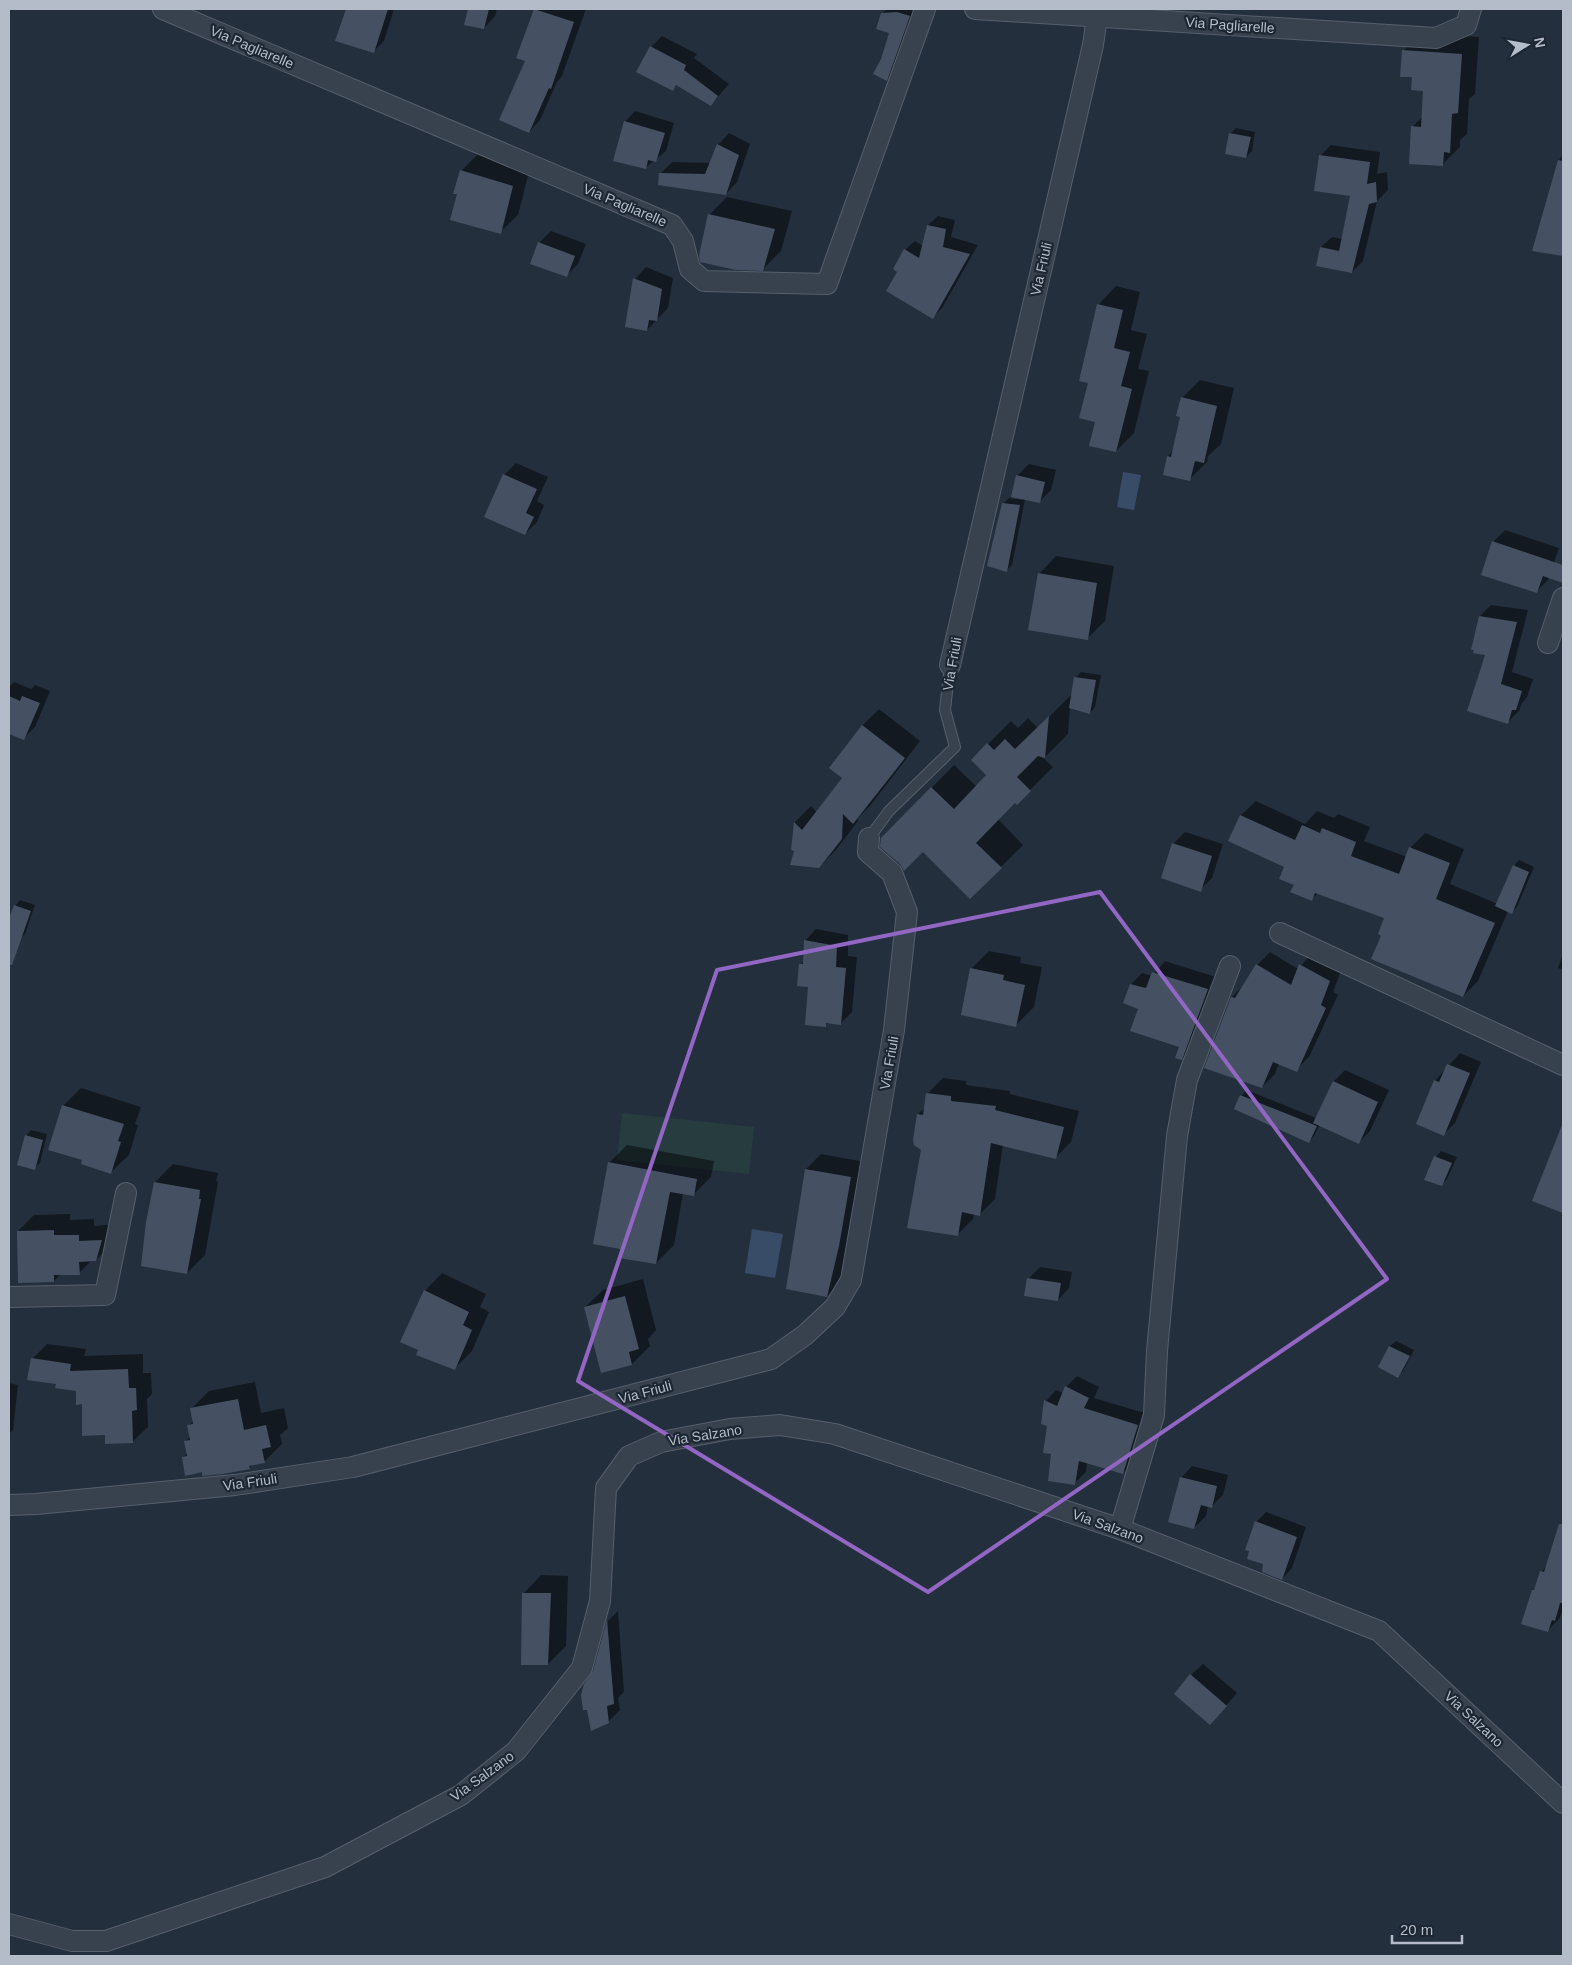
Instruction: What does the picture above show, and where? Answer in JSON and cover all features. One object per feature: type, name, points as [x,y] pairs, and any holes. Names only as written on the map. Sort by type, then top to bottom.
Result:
[{"type":"street","name":"Via Pagliarelle","points":[[163,9],[672,225],[683,241],[690,269],[704,280],[827,284],[925,9]]},
{"type":"street","name":"Via Pagliarelle","points":[[975,9],[1436,38],[1466,25],[1471,9]]},
{"type":"street","name":"Via Friuli","points":[[950,665],[1093,45],[1097,17]]},
{"type":"street","points":[[1548,643],[1563,598]]},
{"type":"street","name":"Via Friuli","points":[[9,1505],[235,1485],[353,1467],[770,1359],[805,1335],[835,1307],[851,1280],[894,1030],[907,912],[892,872],[868,852],[870,838]]},
{"type":"street","points":[[1280,933],[1563,1065]]},
{"type":"street","points":[[1120,1529],[1154,1415],[1177,1136],[1187,1080],[1230,966]]},
{"type":"street","points":[[9,1297],[105,1295],[126,1193]]},
{"type":"street","name":"Via Salzano","points":[[9,1924],[72,1941],[106,1941],[325,1867],[461,1795],[516,1752],[582,1668],[600,1601],[606,1488],[629,1456],[661,1442],[730,1429],[780,1425],[835,1434],[1120,1529],[1379,1631],[1563,1803]]},
{"type":"lane","name":"Via Friuli","points":[[870,838],[889,811],[955,747],[945,710],[950,665]]},
{"type":"highlighted area","points":[[1100,892],[1387,1279],[928,1592],[578,1381],[717,970]]},
{"type":"green space","points":[[622,1113],[754,1127],[749,1174],[617,1160]]},
{"type":"water","points":[[1123,472],[1141,475],[1134,510],[1117,507]]},
{"type":"water","points":[[752,1229],[783,1234],[775,1278],[745,1273]]},
{"type":"building","points":[[346,9],[388,9],[374,53],[335,41]]},
{"type":"building","points":[[468,9],[489,9],[484,29],[464,25]]},
{"type":"building","points":[[534,9],[574,22],[551,89],[549,88],[529,133],[499,120],[525,61],[516,58]]},
{"type":"building","points":[[897,12],[910,16],[887,81],[873,74],[881,59],[889,33],[876,29],[881,13]]},
{"type":"building","points":[[650,46],[686,65],[684,70],[718,96],[711,106],[676,85],[673,91],[636,72]]},
{"type":"building","points":[[1402,50],[1462,54],[1458,113],[1452,114],[1450,153],[1444,152],[1443,166],[1409,164],[1411,126],[1421,127],[1423,91],[1411,90],[1412,77],[1400,77]]},
{"type":"building","points":[[624,121],[665,133],[656,162],[648,160],[646,169],[613,161]]},
{"type":"building","points":[[1229,133],[1251,137],[1246,158],[1225,154]]},
{"type":"building","points":[[717,144],[739,155],[726,195],[658,185],[659,173],[705,174]]},
{"type":"building","points":[[1319,155],[1370,162],[1367,184],[1376,182],[1377,202],[1369,204],[1352,273],[1316,266],[1320,247],[1339,251],[1350,196],[1314,191]]},
{"type":"building","points":[[1558,160],[1563,161],[1563,256],[1532,251]]},
{"type":"building","points":[[460,170],[513,186],[501,234],[450,220],[457,194],[453,194]]},
{"type":"building","points":[[708,214],[775,229],[763,271],[736,270],[700,262],[699,255]]},
{"type":"building","points":[[927,225],[946,229],[943,247],[970,254],[933,319],[886,291],[897,272],[893,269],[904,249],[919,258]]},
{"type":"building","points":[[538,242],[575,256],[567,277],[530,264]]},
{"type":"building","points":[[633,278],[662,289],[657,321],[649,320],[647,331],[625,327]]},
{"type":"building","points":[[1097,304],[1123,310],[1114,348],[1130,352],[1121,386],[1132,389],[1116,452],[1089,446],[1095,422],[1079,418],[1088,383],[1079,381]]},
{"type":"building","points":[[1181,397],[1217,406],[1204,463],[1195,461],[1190,481],[1163,475],[1167,456],[1171,457],[1180,417],[1176,416]]},
{"type":"building","points":[[503,474],[537,489],[526,513],[534,517],[525,535],[484,517]]},
{"type":"building","points":[[1016,475],[1045,482],[1040,503],[1011,497]]},
{"type":"building","points":[[1002,503],[1020,505],[1007,572],[987,566]]},
{"type":"building","points":[[1492,541],[1563,565],[1563,583],[1543,576],[1537,593],[1481,575]]},
{"type":"building","points":[[1038,573],[1097,583],[1088,640],[1028,630]]},
{"type":"building","points":[[1479,616],[1517,622],[1501,684],[1522,691],[1516,710],[1512,710],[1508,724],[1467,711],[1485,655],[1473,653],[1474,650],[1471,650]]},
{"type":"building","points":[[1074,677],[1096,680],[1090,714],[1069,708]]},
{"type":"building","points":[[9,696],[20,701],[22,696],[40,703],[24,740],[9,734]]},
{"type":"building","points":[[1049,716],[1045,758],[1038,756],[1017,777],[1031,791],[1017,805],[1015,803],[976,843],[1002,868],[970,899],[923,852],[904,871],[900,864],[880,847],[881,838],[931,787],[954,809],[986,775],[971,760],[987,743],[994,750],[1005,739],[1015,749]]},
{"type":"building","points":[[862,725],[905,758],[853,824],[843,814],[842,839],[819,868],[790,865],[794,851],[791,850],[794,822],[802,830],[842,778],[829,768]]},
{"type":"building","points":[[1240,815],[1295,840],[1302,825],[1320,833],[1322,828],[1356,842],[1351,856],[1399,874],[1409,847],[1450,863],[1436,899],[1495,923],[1463,997],[1371,959],[1381,936],[1378,934],[1384,918],[1315,893],[1312,901],[1290,892],[1294,885],[1279,879],[1284,867],[1228,841]]},
{"type":"building","points":[[1172,843],[1212,856],[1201,892],[1161,878]]},
{"type":"building","points":[[1513,865],[1529,872],[1512,914],[1495,906]]},
{"type":"building","points":[[14,905],[31,911],[12,965],[9,965],[9,918]]},
{"type":"building","points":[[804,940],[837,946],[836,967],[846,968],[841,1025],[826,1023],[826,1027],[805,1025],[808,987],[797,986],[799,964],[803,964]]},
{"type":"building","points":[[1256,964],[1291,985],[1299,964],[1330,981],[1321,1005],[1326,1008],[1297,1072],[1273,1062],[1262,1088],[1204,1068],[1231,997],[1235,998]]},
{"type":"building","points":[[970,968],[1004,975],[1003,980],[1025,985],[1016,1027],[961,1015]]},
{"type":"building","points":[[1152,972],[1208,989],[1182,1060],[1175,1058],[1179,1047],[1130,1031],[1138,1009],[1123,1003],[1130,984],[1146,988]]},
{"type":"building","points":[[1447,1064],[1470,1073],[1444,1136],[1416,1124],[1434,1080],[1439,1082]]},
{"type":"building","points":[[1333,1081],[1378,1102],[1359,1144],[1313,1123]]},
{"type":"building","points":[[926,1093],[951,1096],[951,1101],[996,1106],[995,1110],[1064,1127],[1056,1159],[991,1143],[980,1216],[962,1212],[958,1236],[907,1228],[921,1150],[914,1145],[913,1140],[917,1114],[923,1115]]},
{"type":"building","points":[[1240,1095],[1317,1126],[1309,1143],[1234,1109]]},
{"type":"building","points":[[62,1105],[124,1124],[118,1141],[121,1142],[111,1174],[81,1164],[82,1160],[48,1150]]},
{"type":"building","points":[[1563,1125],[1563,1213],[1532,1201]]},
{"type":"building","points":[[25,1135],[43,1140],[35,1170],[17,1165]]},
{"type":"building","points":[[1434,1156],[1452,1163],[1442,1186],[1424,1180]]},
{"type":"building","points":[[608,1162],[697,1179],[694,1196],[670,1192],[656,1264],[619,1258],[620,1249],[593,1244]]},
{"type":"building","points":[[805,1169],[851,1177],[839,1246],[827,1297],[786,1289]]},
{"type":"building","points":[[154,1182],[200,1190],[199,1199],[201,1199],[187,1274],[141,1266],[146,1222]]},
{"type":"building","points":[[54,1230],[54,1235],[79,1235],[79,1241],[102,1240],[96,1261],[79,1262],[80,1275],[54,1275],[54,1282],[18,1283],[17,1231]]},
{"type":"building","points":[[1027,1278],[1061,1283],[1058,1301],[1024,1296]]},
{"type":"building","points":[[424,1290],[469,1312],[463,1325],[472,1330],[455,1370],[416,1355],[418,1350],[400,1342]]},
{"type":"building","points":[[625,1296],[639,1349],[629,1352],[632,1365],[601,1373],[584,1307]]},
{"type":"building","points":[[1389,1346],[1410,1356],[1398,1378],[1378,1367]]},
{"type":"building","points":[[31,1358],[71,1364],[70,1371],[128,1369],[129,1388],[136,1388],[137,1410],[132,1411],[133,1443],[105,1444],[105,1435],[82,1436],[82,1404],[76,1405],[76,1391],[55,1388],[56,1384],[27,1380]]},
{"type":"building","points":[[1065,1386],[1089,1398],[1084,1408],[1138,1425],[1123,1474],[1079,1461],[1075,1485],[1048,1481],[1051,1454],[1043,1453],[1047,1426],[1041,1424],[1044,1400],[1057,1406]]},
{"type":"building","points":[[238,1399],[244,1430],[266,1425],[271,1447],[262,1449],[265,1463],[249,1466],[250,1469],[223,1474],[202,1476],[202,1472],[185,1476],[182,1457],[187,1456],[184,1441],[190,1440],[187,1425],[193,1424],[190,1408]]},
{"type":"building","points":[[1180,1477],[1217,1486],[1212,1508],[1201,1505],[1194,1529],[1168,1522]]},
{"type":"building","points":[[1255,1521],[1297,1537],[1282,1580],[1262,1572],[1263,1564],[1247,1559],[1249,1551],[1245,1550]]},
{"type":"building","points":[[1559,1524],[1563,1524],[1563,1603],[1560,1603],[1555,1621],[1552,1620],[1548,1632],[1521,1624],[1540,1571],[1544,1572]]},
{"type":"building","points":[[522,1593],[551,1593],[548,1665],[521,1665]]},
{"type":"building","points":[[607,1620],[614,1704],[607,1706],[609,1723],[591,1731],[587,1710],[583,1710],[581,1695],[584,1684],[593,1671]]},
{"type":"building","points":[[1190,1674],[1227,1706],[1210,1725],[1174,1694]]}]
